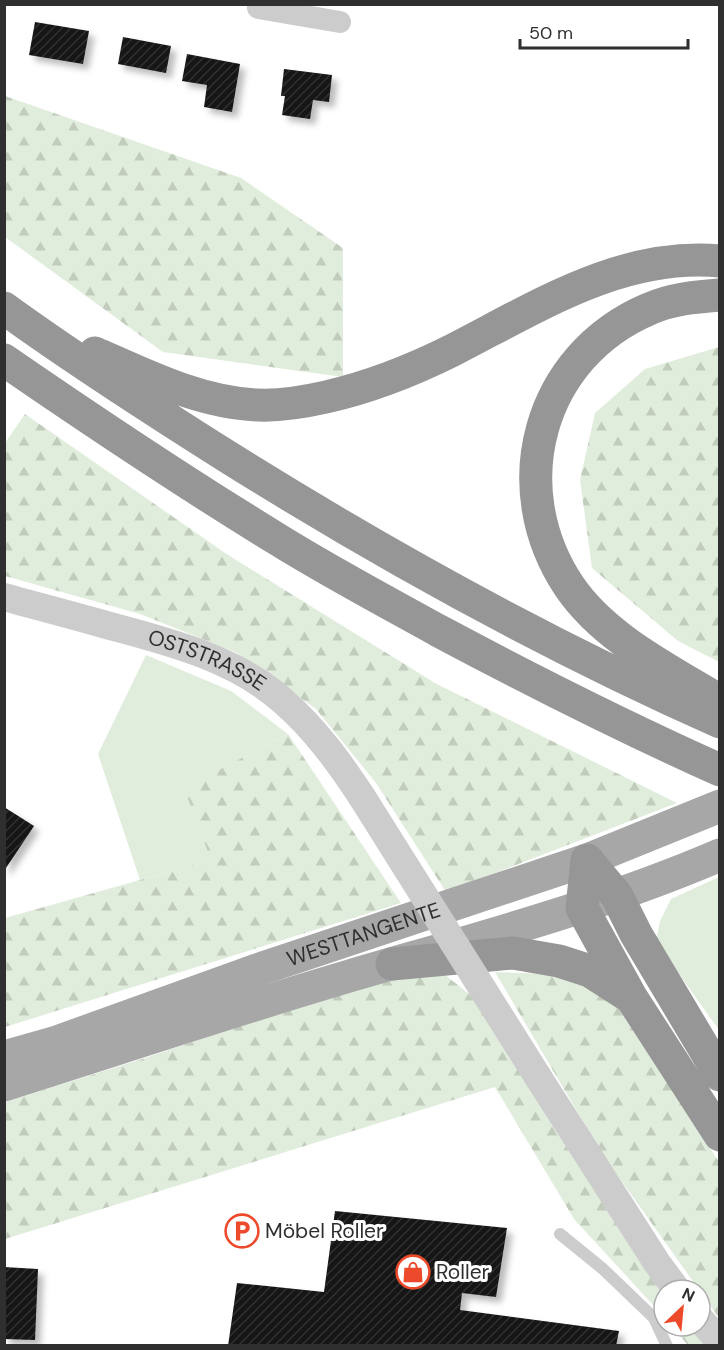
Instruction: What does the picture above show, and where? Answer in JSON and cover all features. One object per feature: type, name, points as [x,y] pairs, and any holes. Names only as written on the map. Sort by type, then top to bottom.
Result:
[{"type":"highway","points":[[12,314],[158,381],[215,400],[259,405],[304,402],[351,392],[405,372],[554,296],[602,277],[650,263],[700,259],[720,261]]},
{"type":"highway","points":[[720,295],[685,298],[650,308],[616,326],[588,349],[565,378],[548,411],[537,446],[534,483],[539,520],[548,547],[570,588],[624,642],[720,701]]},
{"type":"highway","points":[[12,314],[148,407],[390,555],[555,644],[648,690],[720,722]]},
{"type":"highway","points":[[4,360],[132,447],[279,540],[367,592],[534,682],[708,765]]},
{"type":"highway","points":[[587,860],[617,896],[636,934],[720,1075]]},
{"type":"highway","points":[[587,860],[582,908],[631,997],[720,1136]]},
{"type":"highway","points":[[392,964],[513,953],[559,961],[590,971],[631,997]]},
{"type":"main road","name":"WESTTANGENTE","points":[[4,1058],[54,1043],[254,971],[587,860],[720,806]]},
{"type":"main road","name":"WESTTANGENTE","points":[[4,1085],[268,1000],[582,908],[720,855]]},
{"type":"street","points":[[252,6],[340,22]]},
{"type":"street","name":"OSTSTRASSE","points":[[4,597],[182,647],[224,663],[254,680],[283,701],[308,726],[335,756],[362,797],[538,1077],[668,1278]]},
{"type":"lane","points":[[560,1234],[603,1269],[654,1318],[667,1346]]},
{"type":"green space","points":[[5,96],[241,178],[343,248],[343,377],[163,352],[5,237]]},
{"type":"green space","points":[[720,347],[719,662],[678,641],[592,568],[580,480],[595,413],[645,369]]},
{"type":"green space","points":[[25,414],[228,555],[435,683],[677,803],[446,892],[376,783],[316,709],[235,652],[140,614],[5,576],[5,443]]},
{"type":"green space","points":[[146,655],[231,691],[288,734],[185,788],[212,860],[140,880],[98,754]]},
{"type":"green space","points":[[288,734],[401,903],[5,1027],[5,918],[211,860],[184,788]]},
{"type":"green space","points":[[719,877],[719,1030],[656,942],[660,921],[671,899]]},
{"type":"green space","points":[[440,971],[482,1004],[656,1278],[652,1278],[652,1304],[574,1219],[495,1087],[5,1239],[5,1102],[391,978]]},
{"type":"green space","points":[[495,972],[550,974],[595,988],[625,1014],[719,1162],[719,1318],[712,1308],[712,1278],[691,1278],[601,1152]]},
{"type":"green space","points":[[682,1338],[706,1338],[712,1345],[688,1345]]},
{"type":"building","points":[[35,22],[89,31],[83,64],[29,55]]},
{"type":"building","points":[[123,37],[171,46],[166,73],[118,64]]},
{"type":"building","points":[[187,54],[240,64],[232,112],[204,107],[207,85],[182,81]]},
{"type":"building","points":[[284,69],[332,75],[329,102],[313,100],[310,119],[282,115],[285,96],[281,96]]},
{"type":"building","points":[[4,807],[34,826],[4,871]]},
{"type":"building","name":"Roller","points":[[335,1211],[507,1228],[496,1297],[462,1293],[460,1310],[619,1331],[616,1346],[228,1346],[237,1283],[324,1292]]},
{"type":"building","points":[[4,1267],[38,1269],[35,1340],[4,1339]]},
{"type":"place","name":"Möbel Roller","points":[[242,1231]]},
{"type":"place","name":"Roller","points":[[413,1272]]}]
